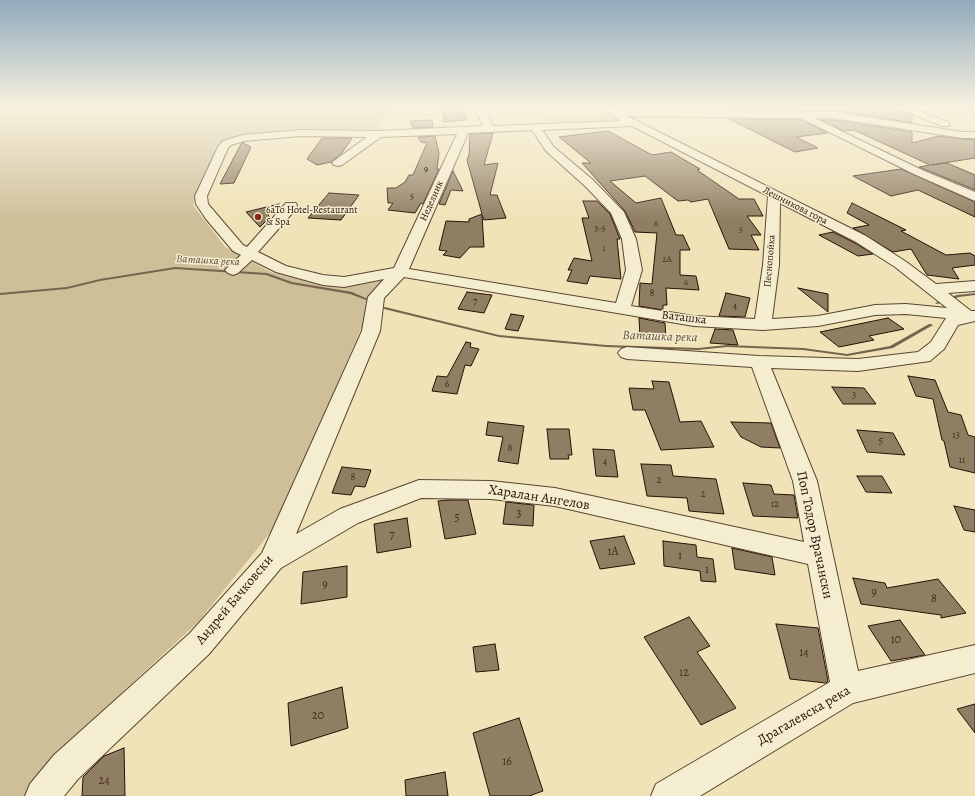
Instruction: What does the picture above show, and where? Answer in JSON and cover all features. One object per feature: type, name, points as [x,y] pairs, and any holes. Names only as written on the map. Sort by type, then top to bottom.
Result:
[{"type":"street","name":"Ваташка","points":[[226,145],[223,147],[202,196],[202,204],[238,248],[282,269],[302,276],[344,282],[400,272],[694,320],[763,325],[818,321],[874,310],[906,308],[973,318]]},
{"type":"street","points":[[338,163],[363,145]]},
{"type":"street","name":"Неделник","points":[[400,272],[457,145]]},
{"type":"street","points":[[547,145],[617,212],[629,239],[634,270],[622,309]]},
{"type":"street","name":"Лешникова гора","points":[[675,145],[862,239],[936,289],[973,318]]},
{"type":"street","points":[[863,145],[975,197]]},
{"type":"street","name":"Песнопойка","points":[[763,325],[771,265],[774,196]]},
{"type":"street","points":[[233,270],[246,258],[248,253],[292,206]]},
{"type":"street","name":"Андрей Бачковски","points":[[42,796],[66,767],[200,644],[272,560],[371,331],[376,297],[400,272]]},
{"type":"street","points":[[936,289],[975,286]]},
{"type":"street","points":[[627,353],[759,362],[858,365],[923,357],[938,345],[951,322],[973,318]]},
{"type":"street","name":"Поп Тодор Врачански","points":[[759,362],[805,480],[818,556],[848,689]]},
{"type":"street","name":"Харалан Ангелов","points":[[272,560],[350,516],[419,489],[491,490],[555,497],[818,556]]},
{"type":"street","name":"Драгалевска река","points":[[668,796],[848,689],[975,659]]},
{"type":"shaded area","points":[[0,145],[221,145],[206,170],[193,205],[225,247],[271,272],[333,285],[382,281],[274,528],[199,621],[72,739],[27,796],[0,796]]},
{"type":"building","points":[[240,145],[251,147],[234,183],[220,184]]},
{"type":"building","points":[[317,145],[347,145],[342,153],[331,162],[317,165],[307,159]]},
{"type":"building","points":[[426,145],[437,145],[439,153],[437,169],[439,169],[423,204],[421,203],[415,213],[388,210],[393,203],[388,203],[387,188],[396,188],[405,182],[409,175],[413,175]]},
{"type":"building","points":[[469,145],[490,145],[484,165],[498,163],[490,195],[497,195],[506,218],[484,220],[482,215],[484,247],[470,247],[460,258],[443,255],[447,251],[439,250],[446,221],[469,222],[469,219],[482,214],[467,160]]},
{"type":"building","points":[[569,145],[634,145],[652,155],[671,152],[700,169],[697,170],[739,199],[754,199],[763,216],[747,216],[761,235],[751,235],[759,250],[729,249],[708,199],[691,202],[688,200],[678,201],[645,176],[610,181],[636,203],[661,198],[676,235],[683,235],[690,250],[680,250],[680,275],[696,276],[699,290],[666,288],[667,305],[663,305],[663,310],[639,306],[640,283],[652,284],[657,233],[635,232],[625,211],[582,163],[591,163]]},
{"type":"building","points":[[781,145],[812,145],[818,148],[795,152]]},
{"type":"building","points":[[887,145],[975,145],[975,158],[931,165],[947,163],[975,175],[975,190],[919,167],[930,165]]},
{"type":"building","points":[[901,169],[975,202],[975,217],[918,190],[891,196],[853,176]]},
{"type":"building","points":[[453,171],[463,191],[451,190],[445,205],[439,204]]},
{"type":"building","points":[[329,193],[359,195],[341,220],[308,218]]},
{"type":"building","points":[[583,201],[597,201],[610,214],[620,239],[617,239],[621,279],[590,276],[587,284],[567,281],[572,270],[568,270],[574,258],[592,261],[582,218],[589,218]]},
{"type":"building","points":[[852,203],[906,230],[901,231],[946,255],[970,253],[975,256],[975,265],[952,268],[959,279],[927,275],[911,249],[893,252],[853,228],[869,225],[847,213]]},
{"type":"building","points":[[279,204],[268,215],[270,217],[260,227],[246,212]]},
{"type":"building","points":[[833,232],[873,254],[858,256],[819,235]]},
{"type":"building","points":[[798,288],[828,294],[828,312]]},
{"type":"building","points":[[467,292],[492,295],[484,313],[458,309]]},
{"type":"building","points":[[726,293],[750,298],[745,317],[719,316]]},
{"type":"building","points":[[511,314],[524,316],[518,331],[505,329]]},
{"type":"building","points":[[639,318],[665,323],[666,339],[640,337]]},
{"type":"building","points":[[888,318],[904,329],[869,336],[874,340],[839,347],[820,332]]},
{"type":"building","points":[[715,329],[733,330],[738,345],[710,343]]},
{"type":"building","points":[[466,342],[471,343],[470,347],[479,349],[471,366],[465,365],[457,394],[432,391],[437,376],[447,377]]},
{"type":"building","points":[[908,376],[935,380],[948,412],[961,415],[968,435],[975,437],[975,473],[950,467],[944,441],[942,440],[933,399],[916,396]]},
{"type":"building","points":[[652,381],[669,382],[680,422],[701,421],[714,447],[661,450],[645,410],[633,410],[629,388],[654,389]]},
{"type":"building","points":[[832,387],[864,388],[876,404],[843,404]]},
{"type":"building","points":[[488,422],[524,426],[518,464],[498,461],[503,437],[486,435]]},
{"type":"building","points":[[731,422],[771,423],[780,448],[761,447],[741,437]]},
{"type":"building","points":[[547,429],[569,429],[572,455],[568,455],[569,459],[550,459]]},
{"type":"building","points":[[857,430],[893,433],[905,455],[867,452]]},
{"type":"building","points":[[593,449],[614,450],[618,477],[596,476]]},
{"type":"building","points":[[641,464],[671,465],[673,476],[716,479],[724,514],[689,511],[687,498],[647,496]]},
{"type":"building","points":[[342,467],[371,470],[365,487],[355,486],[351,495],[332,493]]},
{"type":"building","points":[[857,476],[882,476],[892,493],[866,492]]},
{"type":"building","points":[[743,483],[771,485],[774,494],[794,495],[798,518],[753,516]]},
{"type":"building","points":[[468,500],[476,534],[445,539],[438,501]]},
{"type":"building","points":[[506,502],[534,505],[533,526],[503,524]]},
{"type":"building","points":[[954,506],[975,510],[975,532],[964,530]]},
{"type":"building","points":[[407,518],[411,547],[377,553],[374,524]]},
{"type":"building","points":[[624,536],[635,564],[600,569],[590,541]]},
{"type":"building","points":[[663,541],[696,545],[697,557],[713,559],[716,582],[701,581],[700,571],[664,566]]},
{"type":"building","points":[[732,548],[772,557],[775,575],[735,569]]},
{"type":"building","points":[[347,566],[347,597],[301,604],[303,572]]},
{"type":"building","points":[[853,578],[885,583],[887,588],[938,579],[966,613],[941,618],[941,615],[861,604]]},
{"type":"building","points":[[689,617],[710,646],[697,652],[736,708],[701,725],[644,637]]},
{"type":"building","points":[[900,620],[925,655],[891,661],[868,626]]},
{"type":"building","points":[[776,624],[818,628],[828,681],[826,683],[790,679]]},
{"type":"building","points":[[495,644],[499,670],[476,672],[473,647]]},
{"type":"building","points":[[342,687],[348,728],[291,746],[288,703]]},
{"type":"building","points":[[975,704],[975,733],[957,709]]},
{"type":"building","points":[[519,718],[543,791],[529,796],[490,796],[473,733]]},
{"type":"building","points":[[124,748],[125,796],[82,796],[83,777],[104,756]]},
{"type":"building","points":[[445,772],[448,796],[406,796],[405,780]]},
{"type":"waterway","name":"Ваташка река","points":[[0,294],[67,288],[100,280],[175,268],[267,274],[291,283],[351,293],[366,299]]},
{"type":"waterway","name":"Ваташка река","points":[[937,303],[958,296],[975,294]]},
{"type":"waterway","name":"Ваташка река","points":[[385,308],[499,336],[606,346],[698,349],[727,346],[803,349],[847,355],[891,347],[931,325]]},
{"type":"place","name":"6aTo Hotel-Restaurant & Spa","points":[[258,217]]}]
